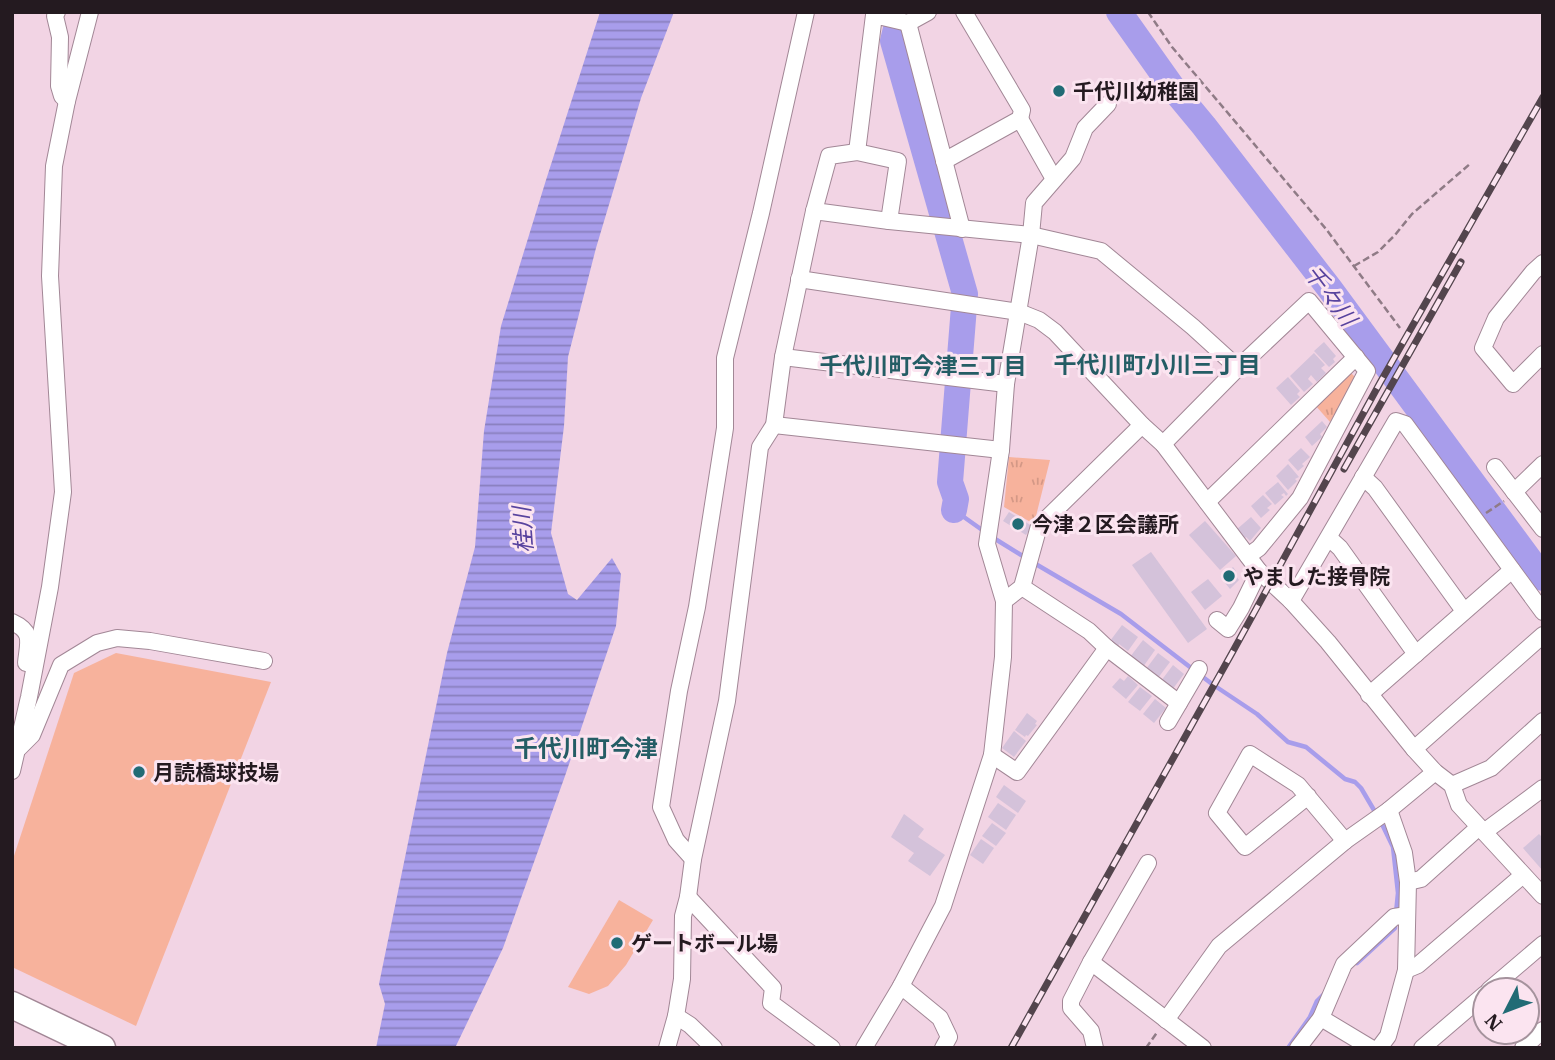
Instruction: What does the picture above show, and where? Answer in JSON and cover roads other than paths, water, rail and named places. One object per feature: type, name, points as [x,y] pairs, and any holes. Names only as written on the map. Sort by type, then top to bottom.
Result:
[{"type":"main road","points":[[12,1004],[102,1048]]},
{"type":"street","points":[[57,12],[55,16],[60,37],[59,86],[62,96],[68,102]]},
{"type":"street","points":[[12,771],[50,587],[63,492],[50,276],[54,166],[90,12]]},
{"type":"street","points":[[693,859],[676,840],[661,807],[679,691],[697,607],[725,428],[725,358],[806,12]]},
{"type":"street","points":[[857,152],[874,15],[908,23],[928,12]]},
{"type":"street","points":[[964,12],[1022,110],[1020,119],[1054,179]]},
{"type":"street","points":[[908,23],[962,229]]},
{"type":"street","points":[[864,1048],[901,986],[943,906],[992,755],[1003,657],[1004,601],[987,544],[1001,450],[1006,384],[1034,203],[1073,158],[1085,128],[1108,104]]},
{"type":"street","points":[[944,161],[1020,119]]},
{"type":"street","points":[[667,1048],[682,979],[683,916],[727,702],[760,447],[774,425],[783,357],[814,211],[829,156],[857,152],[898,161],[889,221]]},
{"type":"street","points":[[814,211],[1031,236],[1101,251],[1238,368]]},
{"type":"street","points":[[1543,263],[1496,318],[1483,348],[1513,384],[1543,354]]},
{"type":"street","points":[[799,279],[1018,312],[1039,320],[1055,332],[1163,444],[1259,571],[1292,601],[1328,642],[1414,749],[1435,772],[1452,785],[1459,805],[1543,897]]},
{"type":"street","points":[[1163,444],[1238,368],[1309,302],[1367,371],[1300,498],[1259,548],[1248,556]]},
{"type":"street","points":[[783,357],[1006,384]]},
{"type":"street","points":[[1207,502],[1356,357]]},
{"type":"street","points":[[1292,601],[1396,421],[1405,424],[1543,612]]},
{"type":"street","points":[[774,425],[1001,450]]},
{"type":"street","points":[[1004,601],[1022,587],[1039,527],[1142,425]]},
{"type":"street","points":[[1511,495],[1543,464]]},
{"type":"street","points":[[1495,467],[1511,495],[1543,528]]},
{"type":"street","points":[[1363,477],[1375,488],[1464,611]]},
{"type":"street","points":[[1329,538],[1340,548],[1416,654]]},
{"type":"street","points":[[1369,695],[1512,570]]},
{"type":"street","points":[[1217,620],[1228,629],[1259,571]]},
{"type":"street","points":[[1022,587],[1089,631],[1107,649],[1179,703]]},
{"type":"street","points":[[12,622],[23,627],[29,638],[23,693],[29,697]]},
{"type":"street","points":[[1414,749],[1543,635]]},
{"type":"street","points":[[18,748],[32,735],[61,665],[97,643],[117,638],[150,641],[264,661]]},
{"type":"street","points":[[992,755],[1017,772],[1107,649]]},
{"type":"street","points":[[1168,722],[1197,671]]},
{"type":"street","points":[[1452,785],[1491,768],[1543,721]]},
{"type":"street","points":[[1308,796],[1245,847],[1217,813],[1251,754],[1298,785],[1308,796],[1345,841]]},
{"type":"street","points":[[1166,1020],[1219,946],[1345,841],[1389,810],[1435,772]]},
{"type":"street","points":[[1408,882],[1421,879],[1481,830],[1543,788]]},
{"type":"street","points":[[1379,1048],[1388,1036],[1406,970],[1408,882],[1404,853],[1389,810]]},
{"type":"street","points":[[1095,1048],[1091,1031],[1071,1008],[1071,1001],[1148,863]]},
{"type":"street","points":[[1406,970],[1418,965],[1523,875]]},
{"type":"street","points":[[688,897],[773,988],[771,1003],[832,1048]]},
{"type":"street","points":[[1298,1048],[1321,1018],[1344,964],[1394,917],[1407,915]]},
{"type":"street","points":[[1505,976],[1543,944]]},
{"type":"street","points":[[1091,962],[1203,1048]]},
{"type":"street","points":[[901,986],[940,1018],[950,1037],[943,1048]]},
{"type":"street","points":[[1422,1048],[1471,1006]]},
{"type":"street","points":[[676,1016],[690,1025],[714,1048]]},
{"type":"street","points":[[1321,1018],[1371,1048]]},
{"type":"street","points":[[1523,1048],[1543,1030]]},
{"type":"water","name":"桂川","points":[[600,12],[674,12],[641,98],[596,248],[568,357],[564,426],[551,533],[568,594],[577,600],[612,558],[621,574],[616,626],[503,948],[455,1048],[376,1048],[385,1004],[379,984],[447,653],[475,547],[484,431],[501,326]]},
{"type":"waterway","points":[[900,12],[893,41],[965,294],[950,482],[956,499],[954,510]]},
{"type":"waterway","name":"千々川","points":[[1119,12],[1175,91],[1330,289],[1543,578]]},
{"type":"waterway","points":[[954,510],[985,532]]},
{"type":"waterway","points":[[992,537],[1026,558]]},
{"type":"waterway","points":[[1034,563],[1121,614],[1212,684],[1257,714],[1288,742],[1306,747],[1345,779],[1355,782],[1381,822],[1393,847],[1398,893],[1396,913]]},
{"type":"waterway","points":[[1357,963],[1395,928],[1395,922]]},
{"type":"waterway","points":[[1288,1048],[1310,1017],[1317,1001],[1325,993]]},
{"type":"railway","points":[[1011,1048],[1381,381],[1543,97]]},
{"type":"railway","points":[[1344,469],[1461,262]]},
{"type":"place","name":"千代川幼稚園","points":[[1059,91]]},
{"type":"place","name":"今津２区会議所","points":[[1018,524]]},
{"type":"place","name":"やました接骨院","points":[[1229,576]]},
{"type":"place","name":"月読橋球技場","points":[[139,772]]},
{"type":"place","name":"ゲートボール場","points":[[617,943]]},
{"type":"district","name":"千代川町小川三丁目","points":[[1157,364]]},
{"type":"district","name":"千代川町今津三丁目","points":[[923,365]]},
{"type":"district","name":"千代川町今津","points":[[586,748]]}]
